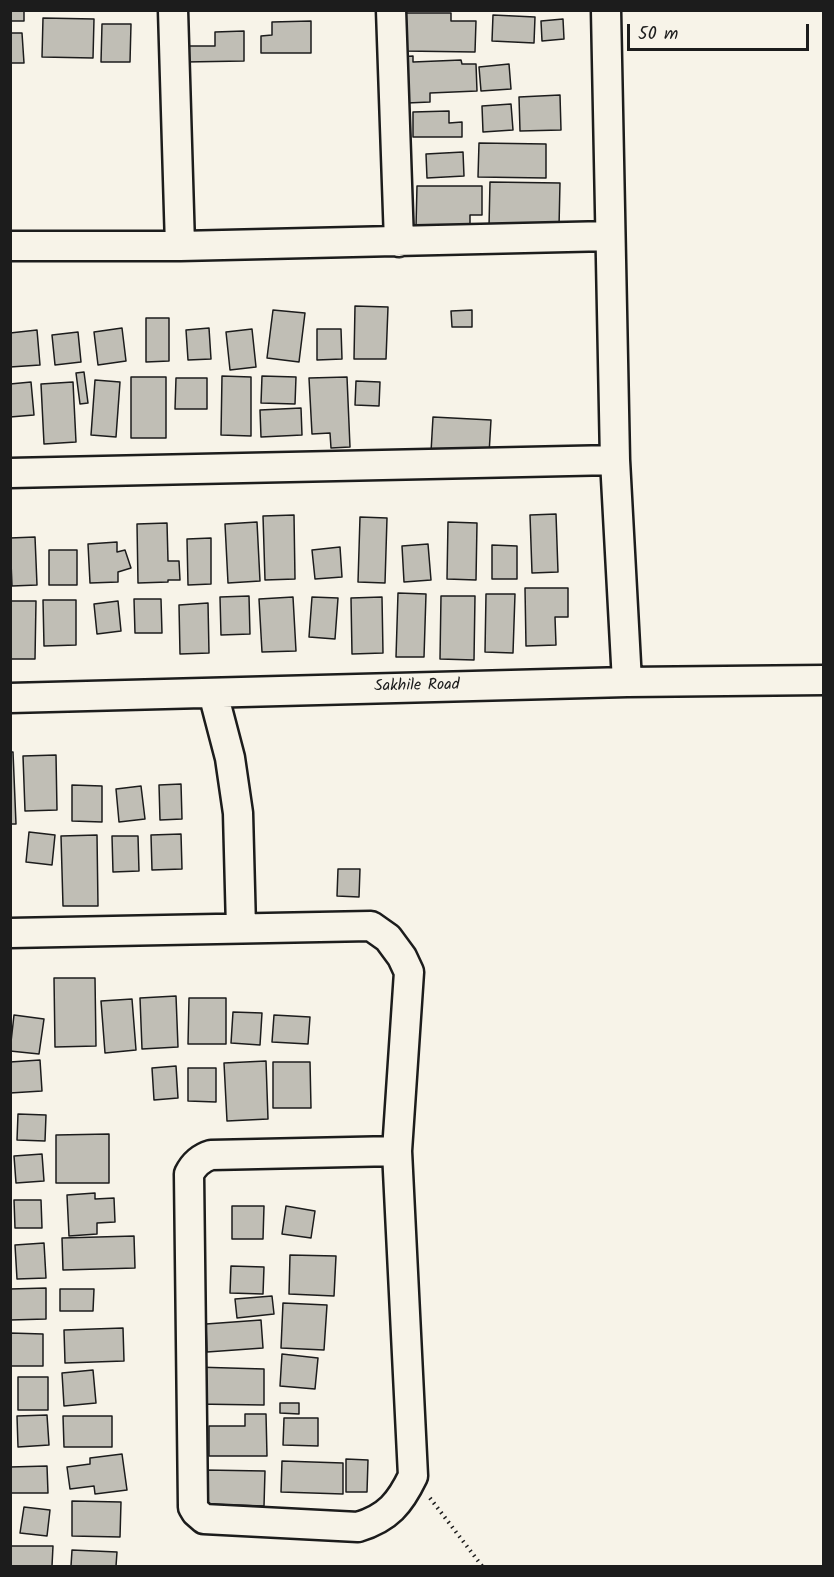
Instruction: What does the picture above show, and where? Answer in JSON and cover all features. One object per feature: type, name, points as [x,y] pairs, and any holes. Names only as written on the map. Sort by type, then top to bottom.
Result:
[{"type":"street","points":[[173,10],[180,246]]},
{"type":"street","points":[[390,10],[399,242]]},
{"type":"street","points":[[606,10],[615,460],[627,682]]},
{"type":"street","points":[[10,246],[180,246],[610,236]]},
{"type":"street","points":[[10,473],[615,460]]},
{"type":"street","name":"Sakhile Road","points":[[10,698],[627,682],[824,680]]},
{"type":"street","points":[[213,693],[230,758],[238,813],[241,928]]},
{"type":"street","points":[[10,933],[371,926],[388,938],[402,957],[409,972],[397,1151],[413,1476],[404,1496],[391,1510],[373,1522],[358,1527],[204,1519],[193,1507],[189,1174],[192,1167],[202,1158],[211,1155],[397,1151]]},
{"type":"path","points":[[413,1476],[482,1566]]},
{"type":"building","points":[[10,10],[24,10],[24,21],[10,21]]},
{"type":"building","points":[[403,13],[451,13],[451,21],[476,21],[475,52],[403,51]]},
{"type":"building","points":[[493,15],[535,17],[534,43],[492,41]]},
{"type":"building","points":[[43,18],[94,19],[93,58],[42,57]]},
{"type":"building","points":[[563,19],[564,39],[542,41],[541,21]]},
{"type":"building","points":[[311,21],[311,53],[261,53],[261,36],[272,35],[272,22]]},
{"type":"building","points":[[102,24],[131,24],[130,62],[101,62]]},
{"type":"building","points":[[244,31],[244,61],[185,62],[184,46],[215,46],[215,32]]},
{"type":"building","points":[[10,33],[22,33],[24,63],[10,63]]},
{"type":"building","points":[[413,56],[413,62],[461,60],[462,64],[476,64],[477,91],[430,93],[430,102],[407,103],[399,57]]},
{"type":"building","points":[[509,64],[511,89],[481,91],[479,67]]},
{"type":"building","points":[[560,95],[561,130],[520,131],[519,97]]},
{"type":"building","points":[[511,104],[513,130],[483,132],[482,106]]},
{"type":"building","points":[[449,111],[449,123],[462,122],[462,137],[413,137],[413,112]]},
{"type":"building","points":[[479,143],[546,144],[546,178],[478,177]]},
{"type":"building","points":[[463,152],[464,176],[427,178],[426,154]]},
{"type":"building","points":[[490,182],[560,183],[559,227],[489,227]]},
{"type":"building","points":[[417,186],[482,186],[482,215],[470,215],[470,227],[416,227]]},
{"type":"building","points":[[355,306],[388,307],[386,359],[354,359]]},
{"type":"building","points":[[273,310],[305,313],[299,362],[267,358]]},
{"type":"building","points":[[472,310],[472,327],[452,327],[451,311]]},
{"type":"building","points":[[146,318],[169,318],[169,361],[146,362]]},
{"type":"building","points":[[122,328],[126,361],[98,365],[94,332]]},
{"type":"building","points":[[209,328],[211,359],[188,360],[186,330]]},
{"type":"building","points":[[252,329],[256,367],[230,370],[226,332]]},
{"type":"building","points":[[317,329],[341,329],[342,359],[317,360]]},
{"type":"building","points":[[37,330],[40,365],[10,367],[10,333]]},
{"type":"building","points":[[78,332],[81,362],[55,365],[52,335]]},
{"type":"building","points":[[84,372],[88,403],[80,404],[76,373]]},
{"type":"building","points":[[222,376],[251,377],[251,436],[221,435]]},
{"type":"building","points":[[262,376],[296,377],[295,404],[261,403]]},
{"type":"building","points":[[131,377],[166,377],[166,438],[131,438]]},
{"type":"building","points":[[347,377],[350,447],[331,448],[330,433],[312,434],[309,378]]},
{"type":"building","points":[[176,378],[207,378],[207,409],[175,409]]},
{"type":"building","points":[[95,380],[120,382],[116,437],[91,435]]},
{"type":"building","points":[[356,381],[380,382],[379,406],[355,405]]},
{"type":"building","points":[[31,382],[34,415],[10,417],[10,384]]},
{"type":"building","points":[[73,382],[76,442],[44,444],[41,384]]},
{"type":"building","points":[[301,408],[302,435],[261,437],[260,410]]},
{"type":"building","points":[[433,417],[491,420],[489,454],[431,452]]},
{"type":"building","points":[[556,514],[558,572],[532,573],[530,515]]},
{"type":"building","points":[[294,515],[295,579],[265,580],[263,516]]},
{"type":"building","points":[[360,517],[387,518],[385,583],[358,582]]},
{"type":"building","points":[[257,522],[260,581],[228,583],[225,524]]},
{"type":"building","points":[[448,522],[477,523],[476,580],[447,579]]},
{"type":"building","points":[[167,523],[168,561],[179,561],[180,580],[138,583],[137,524]]},
{"type":"building","points":[[35,537],[37,585],[12,586],[10,538]]},
{"type":"building","points":[[211,538],[211,584],[188,585],[187,539]]},
{"type":"building","points":[[117,542],[117,552],[125,550],[131,568],[118,572],[118,582],[90,583],[88,544]]},
{"type":"building","points":[[428,544],[431,580],[404,582],[402,546]]},
{"type":"building","points":[[492,545],[517,546],[517,579],[492,579]]},
{"type":"building","points":[[340,547],[342,577],[315,579],[312,550]]},
{"type":"building","points":[[49,550],[77,550],[77,585],[49,585]]},
{"type":"building","points":[[525,588],[568,588],[568,617],[555,617],[556,645],[526,646]]},
{"type":"building","points":[[398,593],[426,594],[424,657],[396,657]]},
{"type":"building","points":[[486,594],[515,594],[513,653],[485,652]]},
{"type":"building","points":[[249,596],[250,634],[221,635],[220,597]]},
{"type":"building","points":[[441,596],[475,596],[474,660],[440,659]]},
{"type":"building","points":[[293,597],[296,651],[262,652],[259,599]]},
{"type":"building","points":[[312,597],[338,598],[335,639],[309,637]]},
{"type":"building","points":[[382,597],[383,653],[352,654],[351,598]]},
{"type":"building","points":[[134,599],[161,599],[162,633],[135,633]]},
{"type":"building","points":[[43,600],[76,600],[76,645],[44,646]]},
{"type":"building","points":[[10,601],[36,601],[35,659],[10,659]]},
{"type":"building","points":[[118,601],[121,631],[97,634],[94,604]]},
{"type":"building","points":[[208,603],[209,653],[180,654],[179,605]]},
{"type":"building","points":[[10,752],[13,752],[16,824],[10,824]]},
{"type":"building","points":[[56,755],[57,810],[25,811],[23,756]]},
{"type":"building","points":[[181,784],[182,819],[160,820],[159,785]]},
{"type":"building","points":[[72,785],[102,786],[102,822],[72,821]]},
{"type":"building","points":[[141,786],[145,819],[119,822],[116,789]]},
{"type":"building","points":[[29,832],[55,835],[52,865],[26,862]]},
{"type":"building","points":[[181,834],[182,869],[152,870],[151,835]]},
{"type":"building","points":[[97,835],[98,906],[63,906],[61,836]]},
{"type":"building","points":[[112,836],[138,836],[139,871],[113,872]]},
{"type":"building","points":[[338,869],[360,869],[359,897],[337,896]]},
{"type":"building","points":[[54,978],[95,978],[96,1046],[55,1047]]},
{"type":"building","points":[[176,996],[178,1047],[142,1049],[140,998]]},
{"type":"building","points":[[189,998],[226,998],[226,1044],[188,1044]]},
{"type":"building","points":[[132,999],[136,1050],[105,1053],[101,1001]]},
{"type":"building","points":[[233,1012],[262,1013],[260,1045],[231,1043]]},
{"type":"building","points":[[14,1015],[44,1019],[39,1054],[10,1051]]},
{"type":"building","points":[[274,1015],[310,1017],[308,1044],[272,1042]]},
{"type":"building","points":[[40,1060],[42,1091],[10,1093],[10,1062]]},
{"type":"building","points":[[266,1061],[268,1119],[227,1121],[224,1063]]},
{"type":"building","points":[[273,1062],[310,1062],[311,1108],[273,1108]]},
{"type":"building","points":[[176,1066],[178,1098],[154,1100],[152,1068]]},
{"type":"building","points":[[188,1068],[216,1068],[216,1102],[188,1101]]},
{"type":"building","points":[[18,1114],[46,1115],[45,1141],[17,1140]]},
{"type":"building","points":[[109,1134],[109,1183],[56,1183],[56,1135]]},
{"type":"building","points":[[42,1154],[44,1181],[16,1183],[14,1156]]},
{"type":"building","points":[[95,1193],[95,1199],[114,1198],[115,1222],[97,1223],[97,1234],[69,1236],[67,1195]]},
{"type":"building","points":[[14,1200],[41,1200],[42,1228],[15,1228]]},
{"type":"building","points":[[232,1206],[264,1206],[263,1239],[232,1239]]},
{"type":"building","points":[[286,1206],[315,1211],[311,1238],[282,1234]]},
{"type":"building","points":[[134,1236],[135,1268],[63,1270],[62,1238]]},
{"type":"building","points":[[44,1243],[46,1278],[17,1279],[15,1245]]},
{"type":"building","points":[[290,1255],[336,1256],[334,1296],[289,1294]]},
{"type":"building","points":[[231,1266],[264,1267],[263,1294],[230,1293]]},
{"type":"building","points":[[46,1288],[46,1319],[10,1320],[10,1289]]},
{"type":"building","points":[[60,1289],[94,1289],[93,1311],[60,1311]]},
{"type":"building","points":[[272,1296],[274,1314],[237,1318],[235,1299]]},
{"type":"building","points":[[283,1303],[327,1305],[324,1350],[281,1348]]},
{"type":"building","points":[[261,1320],[263,1348],[207,1352],[206,1324]]},
{"type":"building","points":[[123,1328],[124,1361],[65,1363],[64,1330]]},
{"type":"building","points":[[10,1333],[43,1334],[43,1366],[10,1366]]},
{"type":"building","points":[[282,1354],[318,1358],[315,1389],[280,1386]]},
{"type":"building","points":[[195,1367],[264,1369],[264,1405],[194,1404]]},
{"type":"building","points":[[93,1370],[96,1403],[64,1406],[62,1373]]},
{"type":"building","points":[[18,1377],[48,1377],[48,1410],[18,1410]]},
{"type":"building","points":[[280,1403],[299,1403],[299,1414],[280,1413]]},
{"type":"building","points":[[245,1414],[266,1414],[267,1456],[209,1456],[209,1426],[245,1426]]},
{"type":"building","points":[[47,1415],[49,1445],[18,1447],[17,1416]]},
{"type":"building","points":[[63,1416],[112,1416],[112,1447],[64,1447]]},
{"type":"building","points":[[284,1418],[318,1418],[318,1446],[283,1445]]},
{"type":"building","points":[[122,1454],[127,1490],[95,1494],[94,1486],[70,1489],[67,1467],[90,1464],[90,1458]]},
{"type":"building","points":[[346,1459],[368,1460],[367,1492],[346,1492]]},
{"type":"building","points":[[282,1461],[343,1463],[343,1494],[281,1492]]},
{"type":"building","points":[[47,1466],[48,1493],[10,1493],[10,1467]]},
{"type":"building","points":[[204,1470],[265,1471],[264,1506],[203,1504]]},
{"type":"building","points":[[72,1501],[121,1502],[120,1537],[72,1536]]},
{"type":"building","points":[[24,1507],[50,1510],[47,1536],[20,1533]]},
{"type":"building","points":[[10,1546],[53,1546],[52,1566],[10,1566]]},
{"type":"building","points":[[72,1550],[117,1552],[116,1566],[71,1566]]}]
